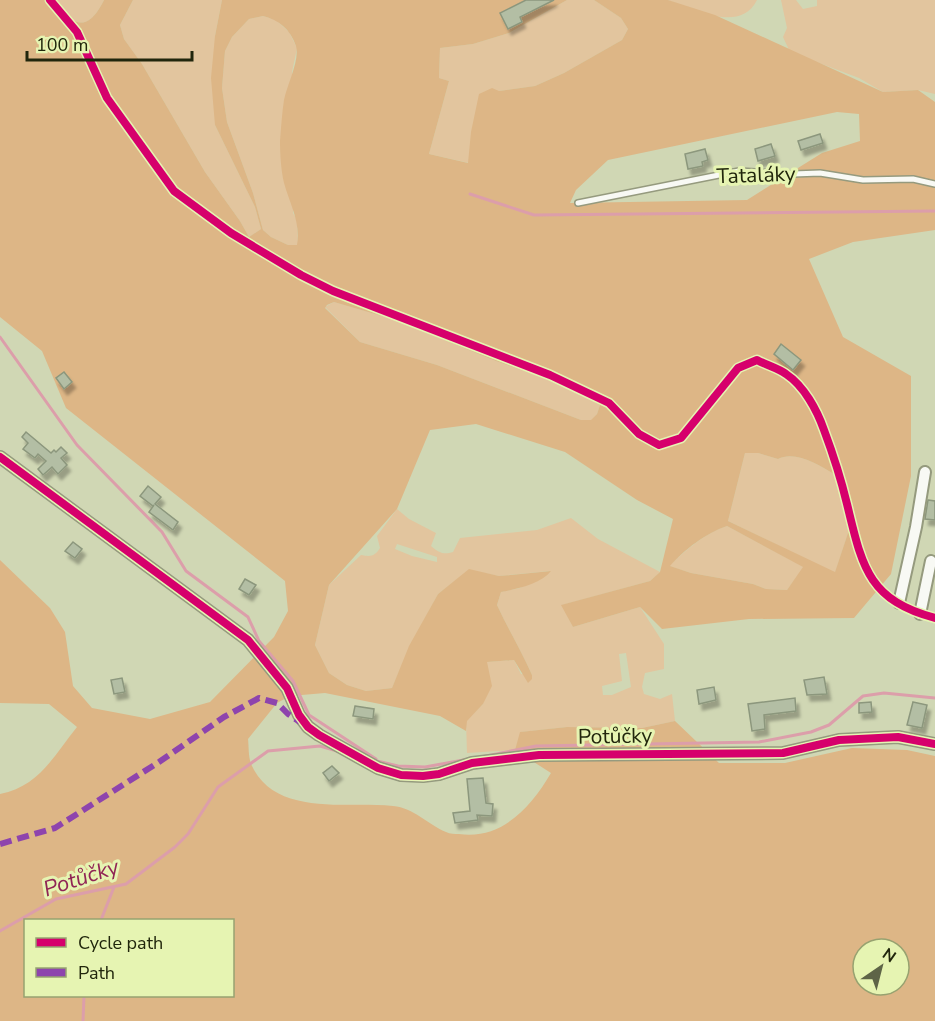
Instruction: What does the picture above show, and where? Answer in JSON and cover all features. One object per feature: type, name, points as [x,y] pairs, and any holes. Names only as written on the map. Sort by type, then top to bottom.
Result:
[{"type":"street","name":"Potůčky","points":[[0,457],[248,640],[287,688],[299,715],[308,727],[365,762],[400,775],[439,774],[472,763],[539,755],[783,753],[839,740],[898,737],[935,744]]},
{"type":"street","points":[[899,603],[926,472]]},
{"type":"street","points":[[920,614],[931,561]]},
{"type":"lane","points":[[50,0],[77,32],[107,98],[174,190],[231,233],[301,275],[333,291],[550,375],[609,403],[639,434],[659,445],[681,438],[738,368],[757,360],[787,375],[815,405],[835,460],[854,534],[869,576],[882,592],[899,603],[920,614],[935,618]]},
{"type":"lane","name":"Tataláky","points":[[578,203],[740,171],[820,173],[863,180],[913,179],[935,184]]},
{"type":"shaded area","points":[[0,0],[53,0],[69,17],[80,23],[93,17],[104,0],[133,0],[120,25],[124,39],[142,64],[205,172],[249,237],[261,229],[255,207],[215,125],[211,78],[215,36],[222,0],[567,0],[509,33],[473,44],[440,48],[439,78],[449,81],[429,154],[468,163],[471,132],[479,94],[492,88],[499,91],[535,86],[564,73],[622,40],[628,29],[621,18],[594,0],[668,0],[715,15],[883,92],[918,90],[935,102],[935,230],[853,242],[809,259],[843,337],[911,376],[911,476],[891,574],[854,618],[749,619],[662,629],[640,607],[573,627],[561,605],[650,581],[660,572],[673,519],[637,500],[565,452],[476,424],[430,430],[397,509],[329,585],[315,645],[329,673],[347,685],[366,691],[392,688],[409,646],[438,594],[469,569],[499,576],[551,571],[535,583],[501,592],[497,605],[528,666],[532,679],[528,683],[514,660],[487,662],[492,686],[483,704],[467,721],[466,731],[440,716],[325,693],[290,696],[277,703],[248,739],[252,766],[263,782],[278,793],[295,800],[315,803],[401,807],[439,829],[454,834],[489,832],[502,826],[524,809],[543,786],[551,773],[515,750],[520,732],[567,727],[642,728],[675,721],[719,763],[785,763],[852,748],[907,750],[935,756],[935,1021],[0,1021],[0,794],[14,790],[36,777],[77,727],[49,704],[0,703],[0,560],[50,608],[65,632],[73,686],[92,708],[150,719],[210,702],[274,637],[288,611],[285,581],[66,408],[42,351],[0,317]],"holes":[[[263,16],[274,20],[287,30],[294,40],[297,52],[284,100],[280,141],[283,178],[298,229],[297,245],[288,245],[271,237],[263,230],[253,193],[227,122],[222,88],[225,51],[232,37],[249,19]],[[837,112],[859,114],[860,141],[822,153],[747,200],[570,203],[576,190],[608,160]],[[334,302],[392,319],[560,384],[600,405],[597,414],[591,420],[581,420],[437,365],[360,342],[325,308]],[[745,453],[758,453],[778,459],[799,457],[834,474],[850,527],[835,572],[728,521]],[[727,526],[803,567],[787,590],[766,589],[753,584],[691,573],[670,566],[703,538]]]},
{"type":"shaded area","points":[[53,0],[104,0],[93,17],[80,23],[69,17]]},
{"type":"shaded area","points":[[133,0],[222,0],[215,36],[215,125],[255,207],[261,229],[249,237],[205,172],[142,64],[124,39],[120,25]]},
{"type":"shaded area","points":[[567,0],[594,0],[621,18],[628,29],[622,40],[564,73],[535,86],[499,91],[469,163],[429,154],[449,81],[439,78],[440,48],[473,44],[509,33]]},
{"type":"shaded area","points":[[667,0],[757,0],[740,16],[728,17],[703,13]]},
{"type":"shaded area","points":[[781,0],[796,0],[803,9],[817,6],[817,0],[935,0],[935,94],[918,90],[883,92],[859,78],[790,52],[783,37],[787,28]]},
{"type":"shaded area","points":[[263,16],[276,20],[289,32],[297,48],[292,72],[293,213],[297,220],[298,245],[288,245],[271,237],[263,230],[253,193],[227,122],[222,88],[225,51],[232,37],[249,19]]},
{"type":"shaded area","points":[[334,302],[392,319],[560,384],[600,405],[597,414],[591,421],[581,420],[437,365],[360,342],[325,307]]},
{"type":"shaded area","points":[[745,453],[758,453],[778,459],[799,457],[834,474],[850,527],[835,573],[728,521]]},
{"type":"shaded area","points":[[397,509],[409,519],[436,533],[431,546],[444,553],[453,552],[460,538],[537,530],[571,518],[598,539],[660,572],[650,581],[562,605],[573,627],[640,607],[664,644],[664,669],[645,673],[642,687],[644,694],[660,699],[672,694],[675,721],[642,728],[567,727],[521,732],[515,750],[467,753],[466,721],[483,704],[487,662],[514,660],[521,674],[532,675],[497,605],[501,592],[520,588],[550,571],[499,576],[469,570],[438,594],[410,646],[392,688],[366,691],[347,685],[329,673],[315,645],[329,585],[361,555],[370,556],[376,553],[380,548],[377,536]],"holes":[[[397,544],[437,557],[437,562],[395,549]],[[626,653],[631,687],[612,695],[603,695],[602,686],[622,681],[619,654]]]},
{"type":"shaded area","points":[[727,526],[804,567],[787,590],[766,589],[753,584],[691,573],[669,566],[703,538]]},
{"type":"building","points":[[526,0],[554,0],[520,17],[522,22],[508,29],[500,13]]},
{"type":"building","points":[[820,134],[823,143],[801,150],[798,141]]},
{"type":"building","points":[[771,144],[775,156],[758,161],[755,149]]},
{"type":"building","points":[[705,149],[708,160],[702,162],[703,166],[688,169],[685,154]]},
{"type":"building","points":[[781,344],[801,360],[793,370],[774,354]]},
{"type":"building","points":[[64,372],[72,382],[64,389],[56,378]]},
{"type":"building","points":[[26,432],[51,453],[61,447],[67,453],[61,458],[67,465],[58,474],[52,467],[43,475],[38,469],[46,461],[38,454],[35,458],[23,449],[28,443],[22,437]]},
{"type":"building","points":[[148,486],[161,497],[155,504],[178,522],[173,530],[149,512],[154,505],[140,496]]},
{"type":"building","points":[[928,500],[935,501],[935,520],[925,519]]},
{"type":"building","points":[[73,542],[82,549],[75,558],[65,551]]},
{"type":"building","points":[[245,579],[256,585],[249,595],[239,589]]},
{"type":"building","points":[[824,677],[827,694],[807,695],[804,680]]},
{"type":"building","points":[[122,678],[125,692],[114,694],[111,680]]},
{"type":"building","points":[[714,687],[716,700],[699,704],[697,690]]},
{"type":"building","points":[[795,698],[796,711],[764,715],[765,729],[752,731],[748,704]]},
{"type":"building","points":[[871,702],[872,712],[859,713],[859,703]]},
{"type":"building","points":[[913,702],[927,705],[922,728],[907,725]]},
{"type":"building","points":[[355,706],[374,709],[373,719],[353,716]]},
{"type":"building","points":[[332,766],[339,773],[329,781],[323,773]]},
{"type":"building","points":[[483,778],[486,803],[493,804],[492,816],[477,815],[478,820],[455,823],[453,813],[470,811],[467,779]]},
{"type":"waterway","points":[[470,194],[534,215],[935,211]]},
{"type":"waterway","points":[[0,337],[77,445],[162,532],[186,571],[248,617],[259,641],[293,681],[309,715],[376,759]]},
{"type":"waterway","name":"Potůčky","points":[[476,758],[536,746],[759,742],[811,732],[829,725],[863,696],[884,693],[935,698]]},
{"type":"waterway","name":"Potůčky","points":[[0,931],[56,899],[126,884],[175,847],[188,834],[218,787],[268,751],[320,746],[337,751]]},
{"type":"waterway","name":"Potůčky","points":[[373,760],[398,766],[425,767],[469,759]]},
{"type":"waterway","points":[[101,919],[114,887]]},
{"type":"waterway","points":[[83,1021],[84,997]]},
{"type":"marked path","points":[[0,844],[55,828],[159,762],[224,717],[259,698],[277,703],[300,722]]},
{"type":"cycle path","points":[[50,0],[77,32],[107,98],[174,191],[231,233],[301,275],[333,291],[550,375],[609,403],[639,434],[659,445],[681,438],[738,368],[757,360],[786,374],[804,392],[821,422],[831,448],[858,545],[871,577],[881,590],[895,601],[935,618]]},
{"type":"cycle path","points":[[0,457],[248,640],[287,688],[299,715],[308,727],[378,768],[401,775],[423,776],[439,774],[472,763],[539,755],[783,753],[839,740],[898,737],[935,744]]}]
